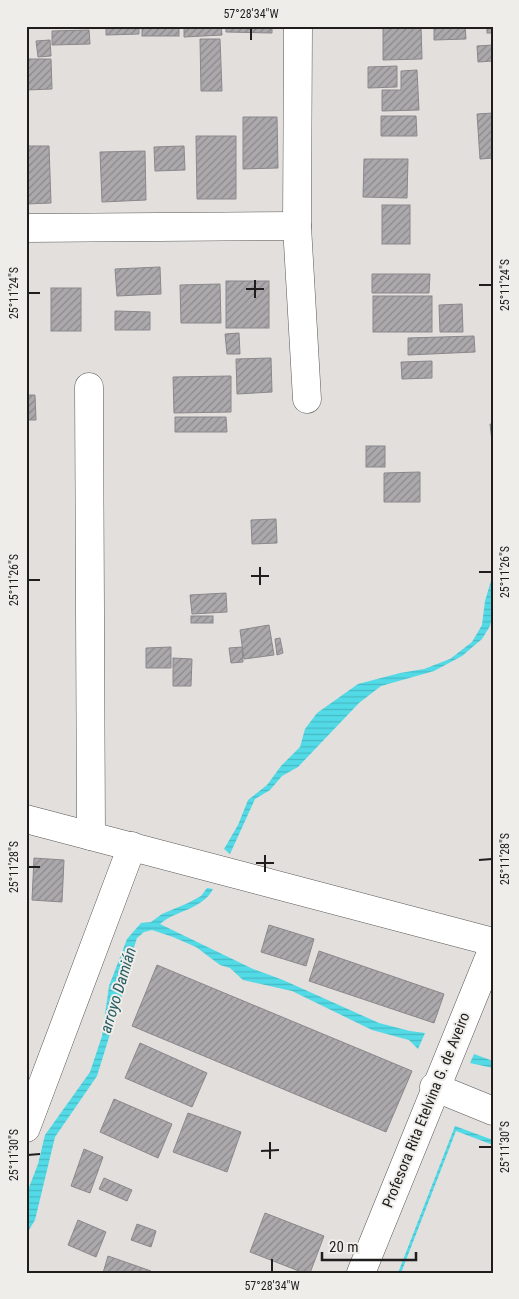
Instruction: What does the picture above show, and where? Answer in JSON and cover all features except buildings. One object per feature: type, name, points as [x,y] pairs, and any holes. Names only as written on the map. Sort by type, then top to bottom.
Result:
[{"type":"street","points":[[298,26],[297,226],[307,399]]},
{"type":"street","points":[[26,228],[297,226]]},
{"type":"street","points":[[89,387],[91,836]]},
{"type":"street","points":[[26,819],[493,942]]},
{"type":"street","points":[[26,1128],[132,846]]},
{"type":"street","name":"Profesora Rita Etelvina G. de Aveiro","points":[[361,1273],[457,1032],[493,948]]},
{"type":"street","points":[[438,1080],[493,1111]]},
{"type":"water","points":[[493,574],[493,612],[490,626],[482,639],[462,656],[434,671],[381,686],[359,703],[298,767],[282,776],[270,790],[255,799],[230,854],[224,849],[238,825],[248,800],[267,785],[281,766],[300,747],[305,729],[317,713],[358,684],[424,669],[450,659],[472,642],[482,625],[485,601]]},
{"type":"water","name":"arroyo Damián","points":[[207,888],[213,889],[196,906],[166,919],[160,924],[253,969],[283,980],[379,1023],[425,1033],[418,1049],[409,1040],[372,1030],[292,991],[243,980],[230,968],[220,965],[196,947],[173,937],[152,930],[144,932],[137,938],[130,959],[123,992],[97,1076],[55,1137],[35,1220],[26,1235],[26,1195],[38,1164],[45,1135],[90,1072],[102,1036],[109,986],[127,939],[141,923],[151,922],[162,914],[188,903],[201,896]]},
{"type":"water","points":[[474,1054],[493,1061],[493,1068],[470,1063]]},
{"type":"water","points":[[455,1126],[493,1140],[493,1145],[456,1131],[401,1273],[398,1273]]}]
